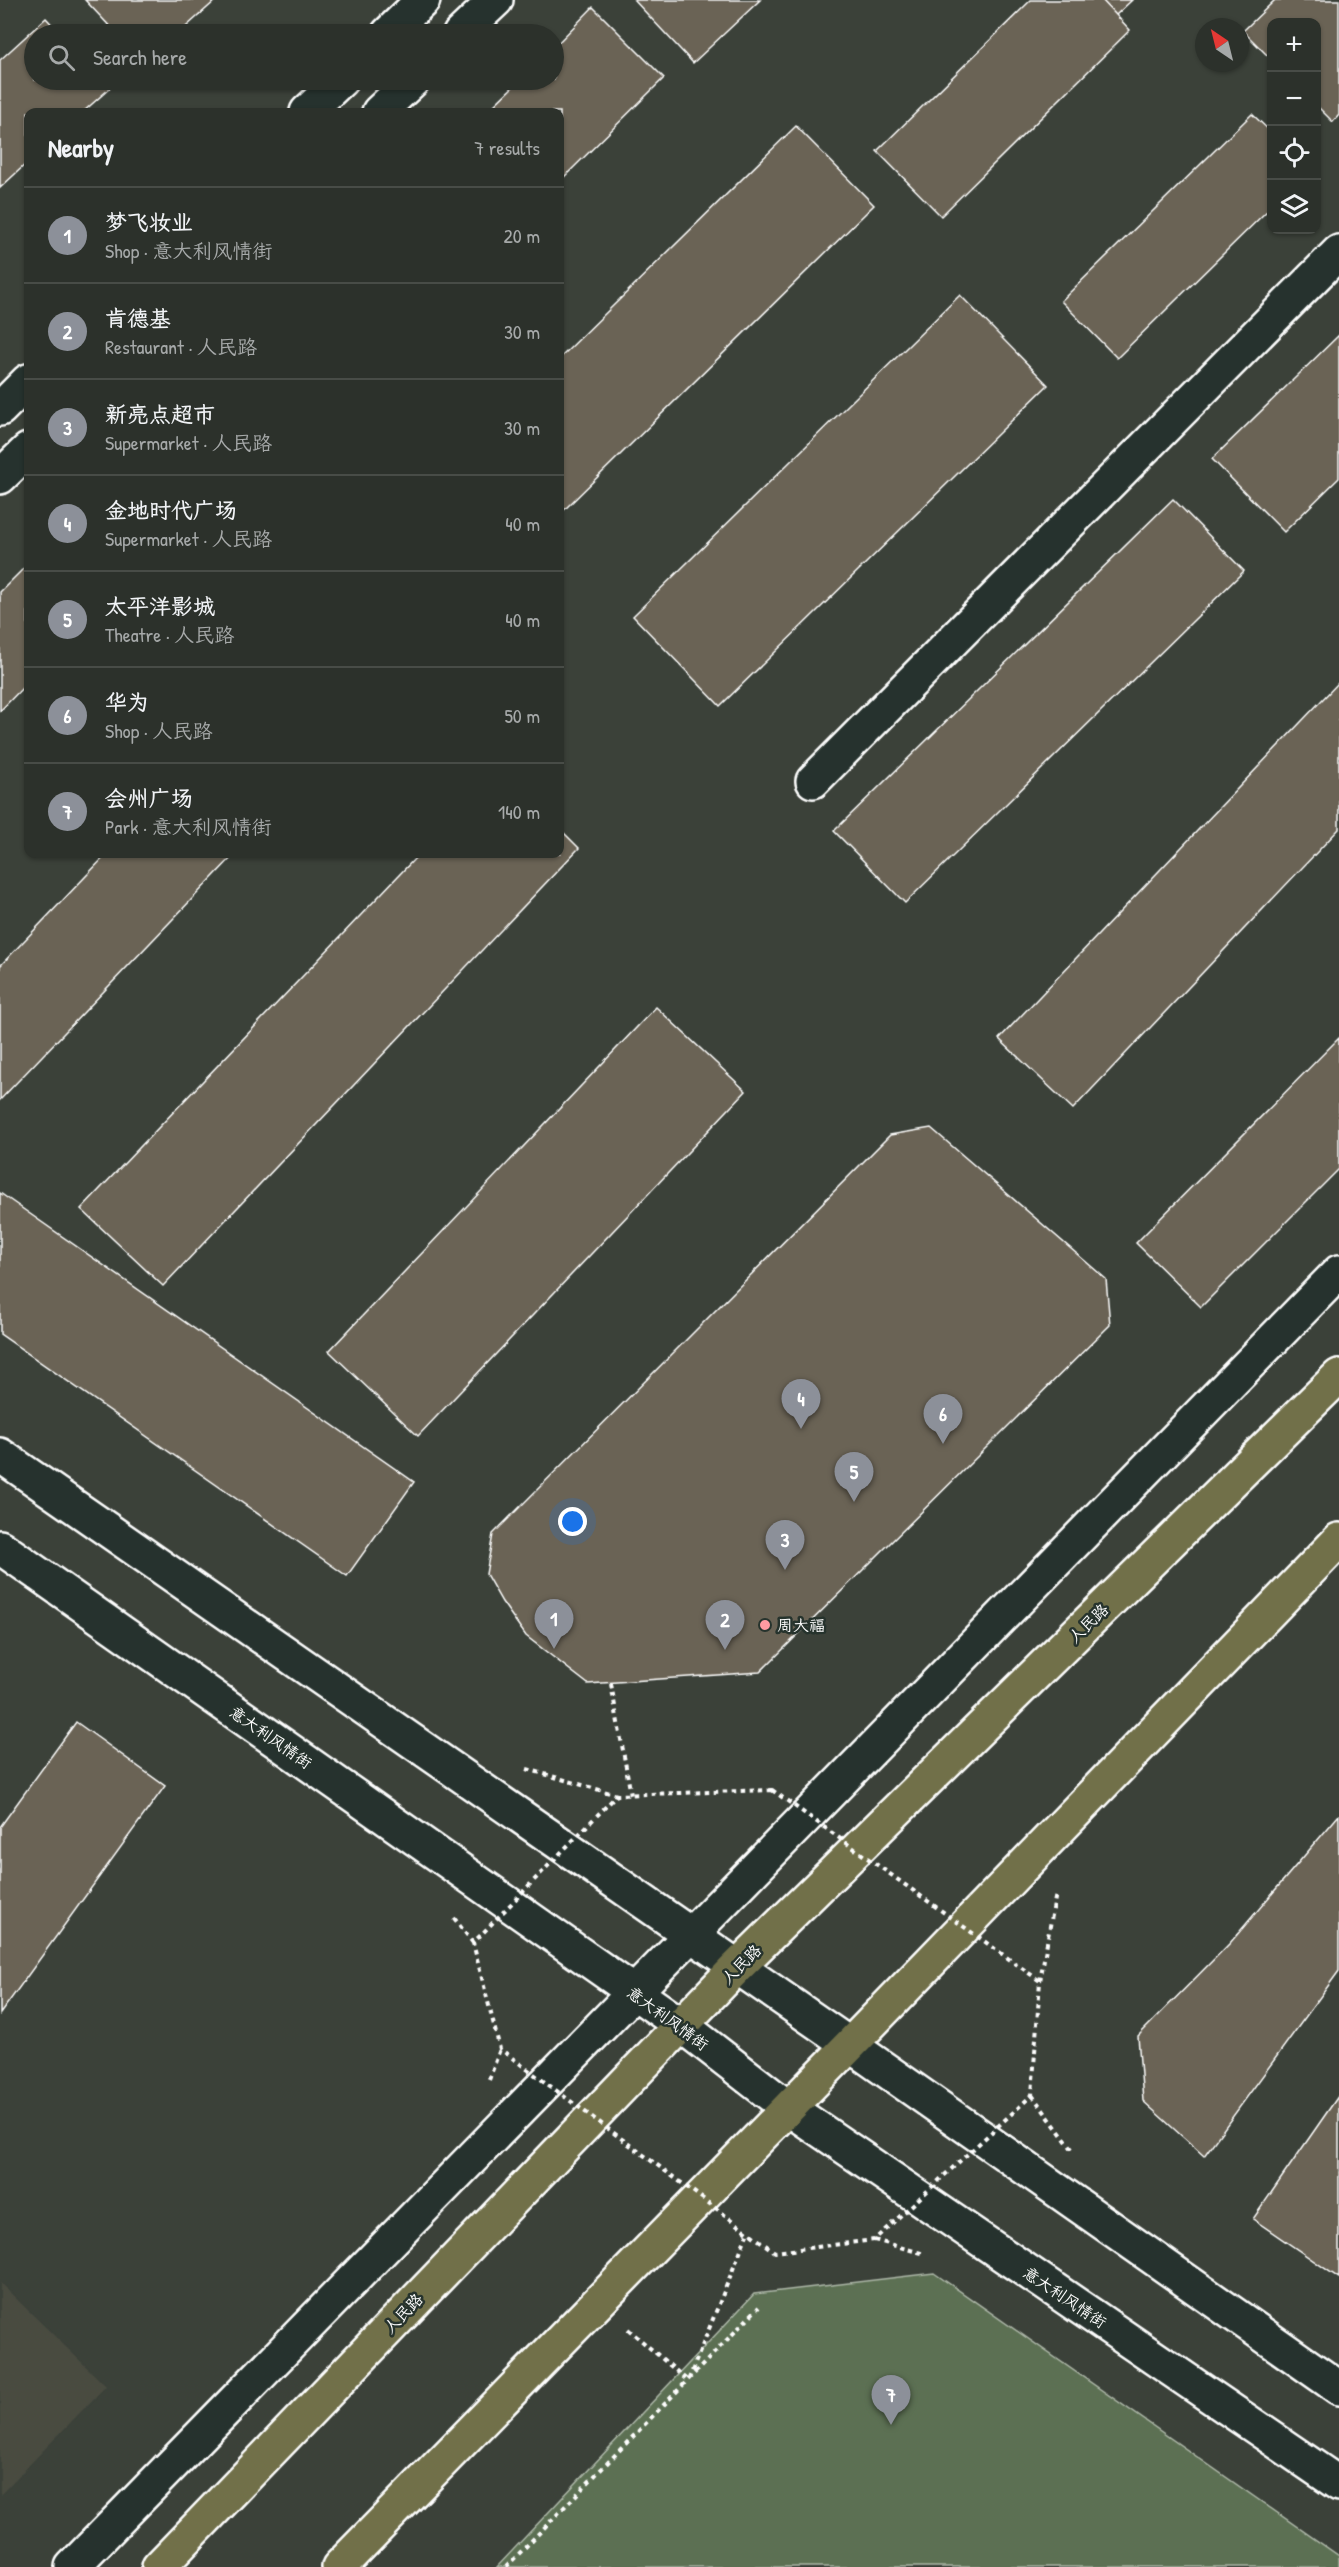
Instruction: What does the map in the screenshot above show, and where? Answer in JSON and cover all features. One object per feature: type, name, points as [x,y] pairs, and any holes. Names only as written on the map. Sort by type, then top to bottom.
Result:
[{"type":"main road","name":"人民路","points":[[159,2567],[737,1967],[1339,1376]]},
{"type":"main road","points":[[339,2567],[850,2045],[1339,1540]]},
{"type":"street","points":[[398,24],[423,0]]},
{"type":"street","points":[[471,24],[496,0]]},
{"type":"street","points":[[311,108],[330,90]]},
{"type":"street","points":[[383,108],[402,90]]},
{"type":"street","points":[[813,781],[1339,252]]},
{"type":"street","points":[[0,409],[24,385]]},
{"type":"street","points":[[0,477],[24,454]]},
{"type":"street","points":[[72,2567],[1339,1272]]},
{"type":"street","points":[[0,1455],[691,1934],[1339,2388]]},
{"type":"street","name":"意大利风情街","points":[[0,1547],[681,2025],[788,2108],[1339,2484]]},
{"type":"path","points":[[611,1684],[631,1795]]},
{"type":"path","points":[[1040,1981],[772,1790],[617,1795],[473,1943],[500,2049],[775,2252],[874,2240],[1032,2095],[1040,1981],[1057,1888]]},
{"type":"path","points":[[688,2380],[748,2232]]},
{"type":"path","points":[[597,2302],[688,2380]]},
{"type":"path","points":[[506,2567],[759,2307]]},
{"type":"shaded area","points":[[0,2283],[106,2386],[0,2495]]},
{"type":"green space","points":[[934,2273],[1339,2556],[1339,2567],[497,2567],[754,2294]]},
{"type":"building","points":[[85,0],[216,0],[189,24],[108,24]]},
{"type":"building","points":[[634,0],[760,0],[693,63]]},
{"type":"building","points":[[1031,0],[1102,0],[1130,30],[941,216],[877,151]]},
{"type":"building","points":[[1102,0],[1132,0],[1116,15]]},
{"type":"building","points":[[1275,0],[1339,0],[1339,115],[1333,122],[1321,110],[1321,18],[1267,18],[1267,55],[1249,37],[1249,25]]},
{"type":"building","points":[[593,7],[664,78],[564,177],[564,108],[491,108],[510,90],[564,90],[564,37]]},
{"type":"building","points":[[46,18],[52,24],[39,24]]},
{"type":"building","points":[[24,38],[24,90],[108,90],[88,108],[24,108],[24,166],[0,188],[0,60]]},
{"type":"building","points":[[1252,114],[1267,128],[1267,211],[1117,358],[1061,301]]},
{"type":"building","points":[[796,126],[874,205],[564,510],[564,354]]},
{"type":"building","points":[[960,295],[1048,385],[720,706],[633,616]]},
{"type":"building","points":[[1339,335],[1339,478],[1284,532],[1212,459]]},
{"type":"building","points":[[1173,499],[1244,571],[905,903],[834,831]]},
{"type":"building","points":[[24,568],[24,686],[0,711],[0,592]]},
{"type":"building","points":[[1339,682],[1339,829],[1073,1109],[999,1039]]},
{"type":"building","points":[[564,833],[579,848],[163,1286],[81,1209],[415,858],[564,858]]},
{"type":"building","points":[[103,858],[231,858],[0,1100],[0,966]]},
{"type":"building","points":[[656,1007],[746,1091],[418,1436],[329,1351]]},
{"type":"building","points":[[1339,1038],[1339,1169],[1201,1307],[1136,1243]]},
{"type":"building","points":[[931,1128],[1106,1279],[1110,1325],[760,1672],[588,1684],[526,1636],[502,1602],[486,1574],[493,1534],[890,1135]]},
{"type":"building","points":[[0,1193],[414,1482],[347,1576],[0,1334]]},
{"type":"building","points":[[76,1722],[165,1786],[0,2014],[0,1827]]},
{"type":"building","points":[[1339,1815],[1339,1971],[1204,2156],[1143,2101],[1138,2036],[1230,1943]]},
{"type":"building","points":[[1339,2095],[1339,2278],[1253,2219]]},
{"type":"place","name":"金地时代广场","points":[[801,1429]]},
{"type":"place","name":"华为","points":[[943,1444]]},
{"type":"place","name":"太平洋影城","points":[[854,1502]]},
{"type":"place","name":"新亮点超市","points":[[785,1570]]},
{"type":"place","name":"周大福","points":[[765,1625]]},
{"type":"place","name":"梦飞妆业","points":[[554,1649]]},
{"type":"place","name":"肯德基","points":[[725,1650]]},
{"type":"place","name":"会州广场","points":[[891,2425]]}]
